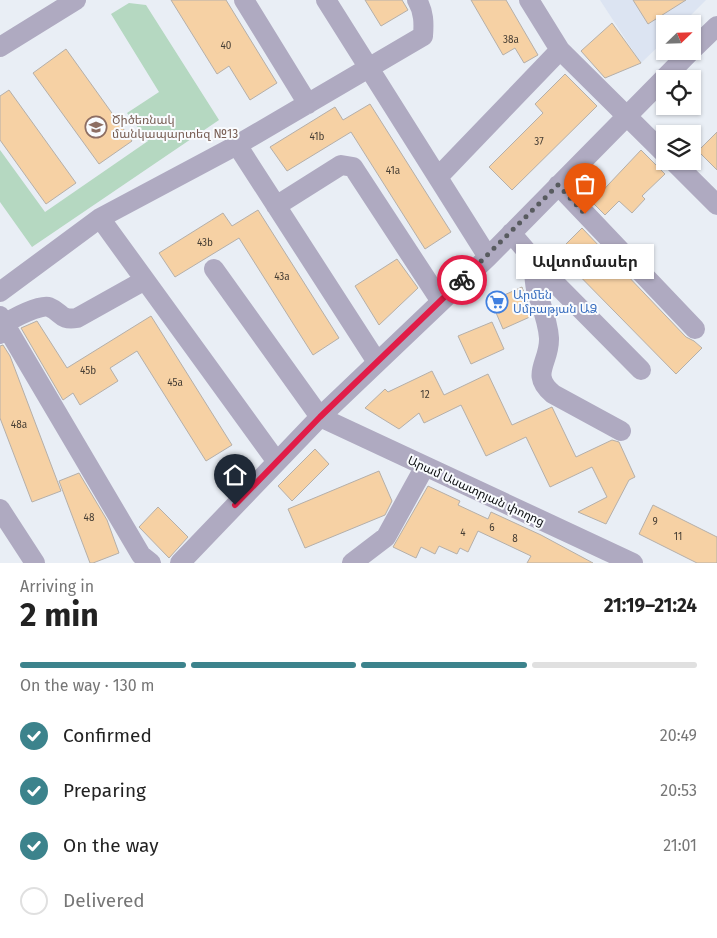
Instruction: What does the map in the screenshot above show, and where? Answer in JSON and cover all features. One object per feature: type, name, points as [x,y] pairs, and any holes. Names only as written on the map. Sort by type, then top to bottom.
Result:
[{"type":"street","points":[[0,46],[76,0]]},
{"type":"street","points":[[244,0],[308,104]]},
{"type":"street","points":[[326,0],[439,176],[488,257]]},
{"type":"street","points":[[0,292],[100,218],[237,145],[370,69],[423,36],[424,21],[421,6],[417,0]]},
{"type":"street","points":[[529,0],[560,50],[656,145]]},
{"type":"street","points":[[701,42],[717,26]]},
{"type":"street","points":[[439,176],[560,50]]},
{"type":"street","points":[[180,563],[320,417],[440,300],[488,257],[626,115],[683,60]]},
{"type":"street","points":[[237,145],[376,362]]},
{"type":"street","points":[[276,206],[341,165],[353,167],[440,300]]},
{"type":"street","points":[[682,170],[717,205]]},
{"type":"street","points":[[558,185],[695,330]]},
{"type":"street","points":[[100,218],[277,462]]},
{"type":"street","points":[[511,233],[548,276],[641,370]]},
{"type":"street","points":[[533,258],[536,287],[546,318],[549,339],[541,379],[546,388],[554,394],[621,431]]},
{"type":"street","points":[[214,269],[320,417]]},
{"type":"street","points":[[145,280],[78,318],[69,320],[61,317],[52,308],[40,306],[2,325],[141,555],[151,563]]},
{"type":"street","name":"Արամ Ասատրյան փողոց","points":[[320,417],[424,468],[632,563]]},
{"type":"street","points":[[352,563],[386,537],[424,468]]},
{"type":"street","points":[[0,509],[35,563]]},
{"type":"shaded area","points":[[600,0],[706,0],[691,15],[656,15],[656,49],[641,63]]},
{"type":"green space","points":[[129,3],[146,5],[219,120],[32,247],[0,202],[0,150],[45,212],[148,141],[127,113],[159,92],[111,14]]},
{"type":"building","points":[[171,0],[226,0],[277,83],[250,100],[229,66],[217,74]]},
{"type":"building","points":[[365,0],[402,0],[408,10],[381,26]]},
{"type":"building","points":[[471,0],[506,0],[538,55],[524,63],[515,48],[503,55]]},
{"type":"building","points":[[633,0],[686,0],[662,15],[656,15],[656,19],[648,24]]},
{"type":"building","points":[[612,23],[641,63],[605,78],[581,51]]},
{"type":"building","points":[[66,49],[132,141],[99,164],[33,73]]},
{"type":"building","points":[[565,74],[597,106],[512,190],[489,167],[543,113],[535,104]]},
{"type":"building","points":[[9,90],[76,183],[46,204],[0,140],[0,96]]},
{"type":"building","points":[[370,104],[451,232],[425,249],[351,132],[287,171],[270,147],[335,107],[343,120]]},
{"type":"building","points":[[717,132],[717,170],[701,154],[701,148]]},
{"type":"building","points":[[641,150],[656,165],[656,170],[661,170],[665,174],[642,196],[645,199],[632,213],[619,201],[605,215],[592,202]]},
{"type":"building","points":[[258,210],[339,338],[313,355],[239,238],[175,277],[159,253],[223,213],[232,226]]},
{"type":"building","points":[[582,228],[686,337],[702,348],[676,374],[557,253]]},
{"type":"building","points":[[397,259],[418,288],[379,325],[355,286]]},
{"type":"building","points":[[522,287],[532,316],[503,329],[491,301]]},
{"type":"building","points":[[151,316],[232,445],[206,461],[137,351],[110,368],[118,381],[80,405],[73,393],[63,400],[21,328],[37,321],[67,368]]},
{"type":"building","points":[[492,322],[504,349],[471,364],[458,336]]},
{"type":"building","points":[[3,345],[10,356],[61,491],[32,502],[0,418],[0,346]]},
{"type":"building","points":[[432,371],[444,395],[488,374],[512,425],[552,407],[576,457],[612,440],[619,442],[635,477],[629,480],[606,524],[578,512],[607,497],[592,467],[550,487],[526,437],[486,456],[461,405],[424,423],[419,413],[399,429],[365,408],[385,389],[388,392]]},
{"type":"building","points":[[315,449],[329,464],[292,501],[278,486]]},
{"type":"building","points":[[379,471],[392,501],[385,515],[305,548],[288,509]]},
{"type":"building","points":[[79,473],[107,520],[119,553],[93,563],[90,563],[59,481]]},
{"type":"building","points":[[428,486],[460,501],[458,505],[488,519],[491,512],[541,535],[593,563],[527,563],[531,556],[478,531],[468,552],[460,548],[457,554],[439,546],[435,554],[421,547],[416,558],[393,547]]},
{"type":"building","points":[[653,505],[717,537],[717,563],[697,563],[639,534]]},
{"type":"building","points":[[158,507],[188,537],[169,558],[139,527]]},
{"type":"way so far","points":[[462,280],[488,257],[558,185],[585,214]]},
{"type":"place","name":"Ծիծեռնակ մանկապարտեզ №13","points":[[96,127]]},
{"type":"place","name":"Ավտոմասեր","points":[[585,214]]},
{"type":"place","name":"Արմեն Սմբաթյան ԱՁ","points":[[497,302]]},
{"type":"route","points":[[235,505],[320,417],[462,280]]}]
